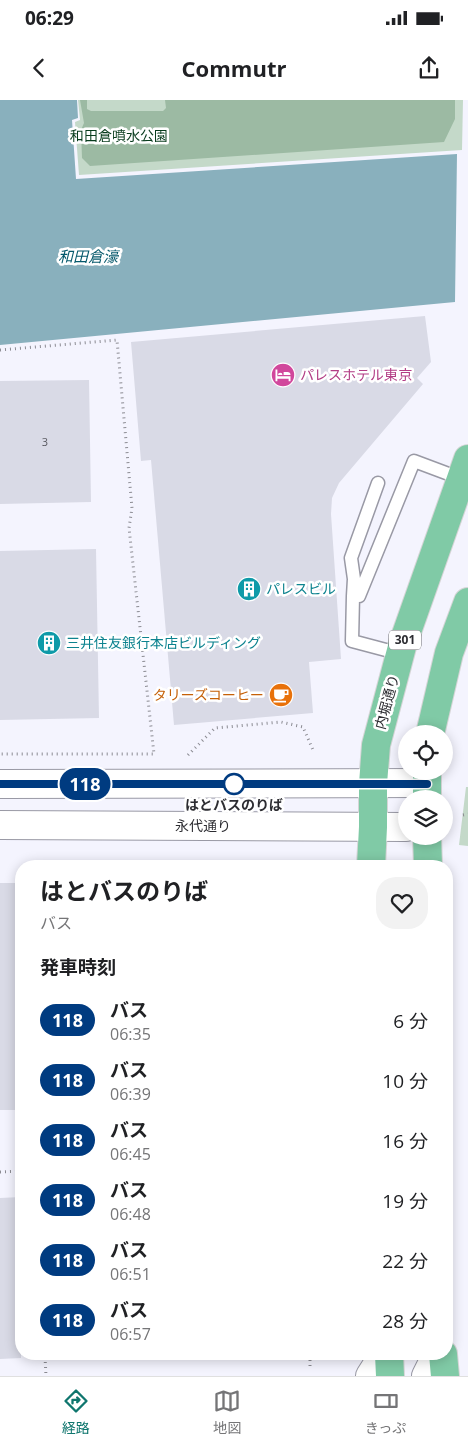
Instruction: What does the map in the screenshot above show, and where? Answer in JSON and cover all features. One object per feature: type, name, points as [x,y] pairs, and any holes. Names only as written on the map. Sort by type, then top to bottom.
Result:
[{"type":"main road","name":"内堀通り","points":[[371,860],[372,784],[376,745],[400,654],[465,469]]},
{"type":"main road","points":[[432,725],[449,653],[468,602]]},
{"type":"main road","points":[[0,784],[427,784]]},
{"type":"main road","name":"永代通り","points":[[0,825],[398,827]]},
{"type":"main road","points":[[427,845],[428,860]]},
{"type":"main road","points":[[370,1376],[380,1360]]},
{"type":"main road","points":[[389,1360],[390,1376]]},
{"type":"main road","points":[[426,1376],[434,1360]]},
{"type":"main road","points":[[444,1360],[446,1376]]},
{"type":"lane","points":[[354,596],[359,596],[414,462],[465,469]]},
{"type":"lane","points":[[378,483],[351,558],[354,596],[352,641],[400,654]]},
{"type":"path","points":[[0,350],[117,340],[132,508],[129,528],[154,754],[0,754]]},
{"type":"path","points":[[188,755],[215,728],[281,722],[303,727],[313,750]]},
{"type":"path","points":[[463,815],[468,814]]},
{"type":"path","points":[[0,1172],[15,1171]]},
{"type":"path","points":[[45,1360],[46,1376]]},
{"type":"path","points":[[310,1360],[310,1366]]},
{"type":"green space","name":"和田倉噴水公園","points":[[78,100],[463,100],[462,150],[79,175],[75,122],[80,120]]},
{"type":"green space","name":"和田倉噴水公園","points":[[80,100],[87,100],[87,109],[91,111],[163,111],[166,108],[165,100],[455,100],[455,119],[444,142],[90,166],[82,158],[81,130],[84,123]]},
{"type":"green space","points":[[466,787],[468,787],[468,846],[459,845]]},
{"type":"water","name":"和田倉濠","points":[[0,100],[77,100],[78,118],[72,120],[76,179],[457,154],[455,302],[0,345]]},
{"type":"building","name":"パレスビル","points":[[425,316],[431,362],[417,378],[423,384],[339,483],[332,498],[331,514],[341,659],[309,662],[313,713],[174,725],[151,460],[141,461],[131,342]]},
{"type":"building","points":[[89,380],[91,502],[0,504],[0,381]]},
{"type":"building","name":"三井住友銀行本店ビルディング","points":[[96,549],[99,718],[0,720],[0,551]]},
{"type":"building","points":[[0,883],[15,883],[15,1110],[0,1110]]},
{"type":"building","points":[[15,1197],[15,1358],[0,1359],[0,1198]]},
{"type":"bus line","name":"118","points":[[0,784],[427,784]]},
{"type":"place","name":"パレスホテル東京","points":[[283,375]]},
{"type":"place","name":"パレスビル","points":[[249,589]]},
{"type":"place","name":"三井住友銀行本店ビルディング","points":[[49,643]]},
{"type":"place","name":"タリーズコーヒー","points":[[281,695]]},
{"type":"place","name":"はとバスのりば","points":[[234,784]]}]
